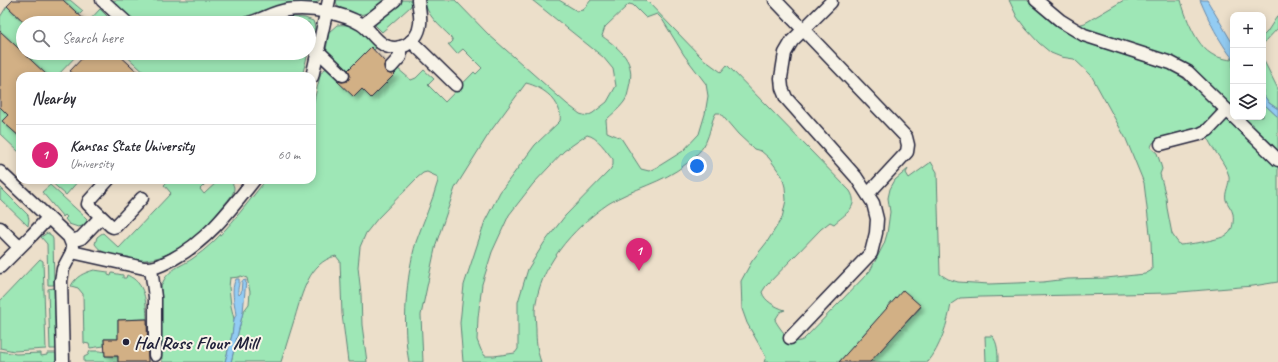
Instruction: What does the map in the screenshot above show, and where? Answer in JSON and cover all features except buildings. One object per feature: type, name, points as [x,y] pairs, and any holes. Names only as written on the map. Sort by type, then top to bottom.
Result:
[{"type":"street","points":[[102,0],[119,16]]},
{"type":"street","points":[[363,25],[395,0]]},
{"type":"street","points":[[269,16],[286,10],[312,10],[328,6],[343,16],[363,25],[372,34],[380,49],[394,48],[403,47],[415,37],[418,31],[420,23],[418,0]]},
{"type":"street","points":[[775,0],[906,137],[908,145],[907,152],[868,194]]},
{"type":"street","points":[[1036,0],[1061,21],[1084,35],[1172,63],[1188,72],[1230,113]]},
{"type":"street","points":[[790,338],[871,253],[876,233],[877,219],[873,203],[868,194],[856,177],[786,98],[782,88],[781,78],[785,53],[792,41],[831,2]]},
{"type":"street","points":[[316,60],[328,6]]},
{"type":"street","points":[[411,41],[456,85]]},
{"type":"street","points":[[391,67],[400,57],[400,47]]},
{"type":"street","points":[[318,51],[344,75]]},
{"type":"street","points":[[313,72],[316,60]]},
{"type":"street","points":[[1161,144],[1200,134],[1230,115]]},
{"type":"street","points":[[1237,120],[1278,160]]},
{"type":"street","points":[[0,172],[66,234],[72,247],[133,266],[151,269],[160,266],[186,252],[204,238],[222,219],[248,184]]},
{"type":"street","points":[[104,184],[88,204],[111,226],[116,226],[142,198]]},
{"type":"street","points":[[0,267],[48,218]]},
{"type":"street","points":[[63,362],[61,281],[63,269],[72,247],[101,218]]},
{"type":"street","points":[[0,228],[19,247]]},
{"type":"street","points":[[151,269],[155,297],[155,355]]},
{"type":"green space","points":[[63,0],[70,0],[83,11],[79,15]]},
{"type":"green space","points":[[110,0],[320,0],[314,4],[289,3],[280,5],[255,16],[126,15]]},
{"type":"green space","points":[[336,0],[388,0],[368,13],[358,15],[341,10]]},
{"type":"green space","points":[[401,0],[414,0],[410,7],[382,32],[373,23]]},
{"type":"green space","points":[[424,0],[455,0],[488,34],[567,104],[580,114],[587,116],[607,102],[616,86],[613,69],[603,57],[532,0],[559,0],[577,11],[583,10],[591,0],[646,0],[702,58],[721,72],[727,65],[850,191],[853,197],[850,210],[834,224],[830,222],[821,229],[762,292],[768,301],[785,310],[780,312],[775,320],[787,336],[796,341],[804,339],[870,271],[884,244],[887,234],[890,212],[888,198],[890,189],[895,180],[908,169],[906,173],[909,178],[931,162],[937,172],[940,274],[948,279],[958,282],[989,284],[1043,282],[1145,274],[1152,270],[1151,242],[1144,183],[1126,139],[1091,75],[1074,59],[1061,57],[1051,53],[1039,43],[1017,17],[1009,0],[1027,0],[1052,23],[1070,34],[1165,66],[1177,73],[1215,107],[1216,115],[1208,126],[1157,140],[1151,146],[1151,148],[1157,153],[1162,169],[1160,174],[1166,197],[1172,234],[1180,245],[1225,236],[1230,232],[1232,227],[1233,214],[1226,200],[1229,176],[1225,166],[1208,139],[1226,120],[1230,121],[1278,164],[1278,282],[1253,286],[1168,293],[960,298],[951,304],[943,334],[936,350],[928,362],[870,362],[853,347],[839,362],[764,362],[766,357],[747,323],[742,309],[741,281],[752,261],[767,242],[782,218],[786,200],[785,187],[782,176],[769,158],[761,151],[754,149],[738,134],[720,113],[716,113],[706,143],[698,153],[677,171],[608,204],[570,237],[550,264],[543,279],[535,311],[536,338],[541,362],[463,362],[460,323],[464,285],[485,221],[500,192],[535,145],[560,121],[558,108],[550,96],[539,88],[526,83],[490,132],[455,188],[436,244],[421,315],[423,362],[409,362],[406,333],[406,302],[410,270],[416,242],[438,181],[438,177],[427,172],[423,173],[417,178],[378,218],[366,233],[360,247],[358,267],[362,325],[367,362],[348,362],[342,314],[340,261],[336,256],[327,259],[319,265],[308,280],[281,362],[231,362],[243,312],[249,304],[250,292],[247,278],[241,276],[230,278],[229,287],[234,325],[225,362],[162,362],[161,287],[166,276],[203,251],[223,233],[263,184],[316,184],[316,93],[321,72],[328,67],[339,79],[338,81],[354,97],[362,89],[371,98],[396,73],[394,71],[397,68],[411,80],[416,78],[424,70],[434,79],[428,85],[445,102],[474,72],[476,74],[482,68],[463,49],[457,54],[448,44],[453,41],[451,37],[434,20],[428,11]],"holes":[[[629,4],[633,5],[646,18],[657,14],[662,19],[684,55],[706,84],[708,96],[705,114],[699,134],[683,151],[649,171],[641,169],[621,138],[607,132],[606,120],[625,100],[631,78],[629,63],[621,51],[602,36],[605,27]],[[587,135],[595,138],[602,145],[613,159],[613,165],[610,170],[565,216],[544,243],[528,269],[518,302],[518,349],[515,353],[485,356],[477,340],[482,284],[492,252],[509,215],[533,184],[564,151]],[[903,291],[921,307],[905,324]],[[878,319],[895,334],[879,352],[862,336]]]},
{"type":"green space","points":[[1124,0],[1181,0],[1185,14],[1200,43],[1205,49],[1217,57],[1230,60],[1230,110],[1188,71],[1074,26],[1085,23]]},
{"type":"green space","points":[[7,6],[18,16],[16,16],[16,46],[0,31],[0,17]]},
{"type":"green space","points":[[100,9],[107,16],[94,16]]},
{"type":"green space","points":[[1278,15],[1278,28],[1266,41],[1267,32]]},
{"type":"green space","points":[[337,25],[355,27],[364,33],[377,47],[374,50],[371,48],[348,70],[344,70],[326,50],[329,32]]},
{"type":"green space","points":[[31,60],[72,60],[61,72],[44,72]]},
{"type":"green space","points":[[131,60],[306,60],[303,72],[144,72]]},
{"type":"green space","points":[[1266,65],[1278,89],[1278,109],[1269,103],[1266,98]]},
{"type":"green space","points":[[1266,106],[1278,117],[1278,155],[1240,120],[1266,120]]},
{"type":"green space","points":[[0,107],[8,115],[2,121],[16,133],[16,149],[0,134]]},
{"type":"green space","points":[[54,184],[76,184],[66,195]]},
{"type":"green space","points":[[205,184],[200,189],[204,194],[215,184],[232,184],[234,189],[232,195],[205,227],[184,245],[172,252],[145,260],[129,260],[129,257],[126,257],[126,260],[109,255],[98,248],[95,244],[97,237],[103,233],[119,248],[171,193],[164,185]]},
{"type":"green space","points":[[50,185],[86,218],[87,221],[83,226],[78,227],[69,224],[65,219],[67,217],[65,215],[63,217],[42,192]]},
{"type":"green space","points":[[0,187],[28,215],[28,226],[0,199]]},
{"type":"green space","points":[[47,233],[51,235],[53,239],[54,285],[48,285],[47,244],[41,237]]},
{"type":"green space","points":[[40,259],[43,261],[46,349],[14,351],[0,348],[0,301]]},
{"type":"green space","points":[[94,270],[108,272],[108,275],[111,276],[112,273],[123,275],[123,278],[126,278],[127,275],[133,278],[138,283],[144,294],[147,319],[118,320],[118,339],[104,339],[104,346],[90,348],[89,344],[84,343],[83,294],[78,288],[71,286],[81,275]]},
{"type":"green space","points":[[54,288],[56,349],[50,349],[48,289]]},
{"type":"green space","points":[[985,336],[992,336],[995,341],[998,362],[986,362]]},
{"type":"green space","points":[[0,351],[16,354],[41,353],[41,356],[47,355],[47,353],[56,353],[56,362],[0,362]]},
{"type":"green space","points":[[90,351],[105,352],[105,356],[118,356],[118,362],[84,362],[84,357],[88,355]]},
{"type":"water","points":[[1200,0],[1207,0],[1230,39],[1230,55],[1223,45]]},
{"type":"water","points":[[1266,98],[1269,103],[1278,109],[1278,117],[1266,106]]},
{"type":"water","points":[[236,279],[239,279],[239,295],[241,293],[242,281],[246,280],[243,312],[231,362],[225,362],[236,315],[233,287]]},
{"type":"place","name":"Kansas State University","points":[[639,271]]},
{"type":"place","name":"Hal Ross Flour Mill","points":[[126,342]]}]
